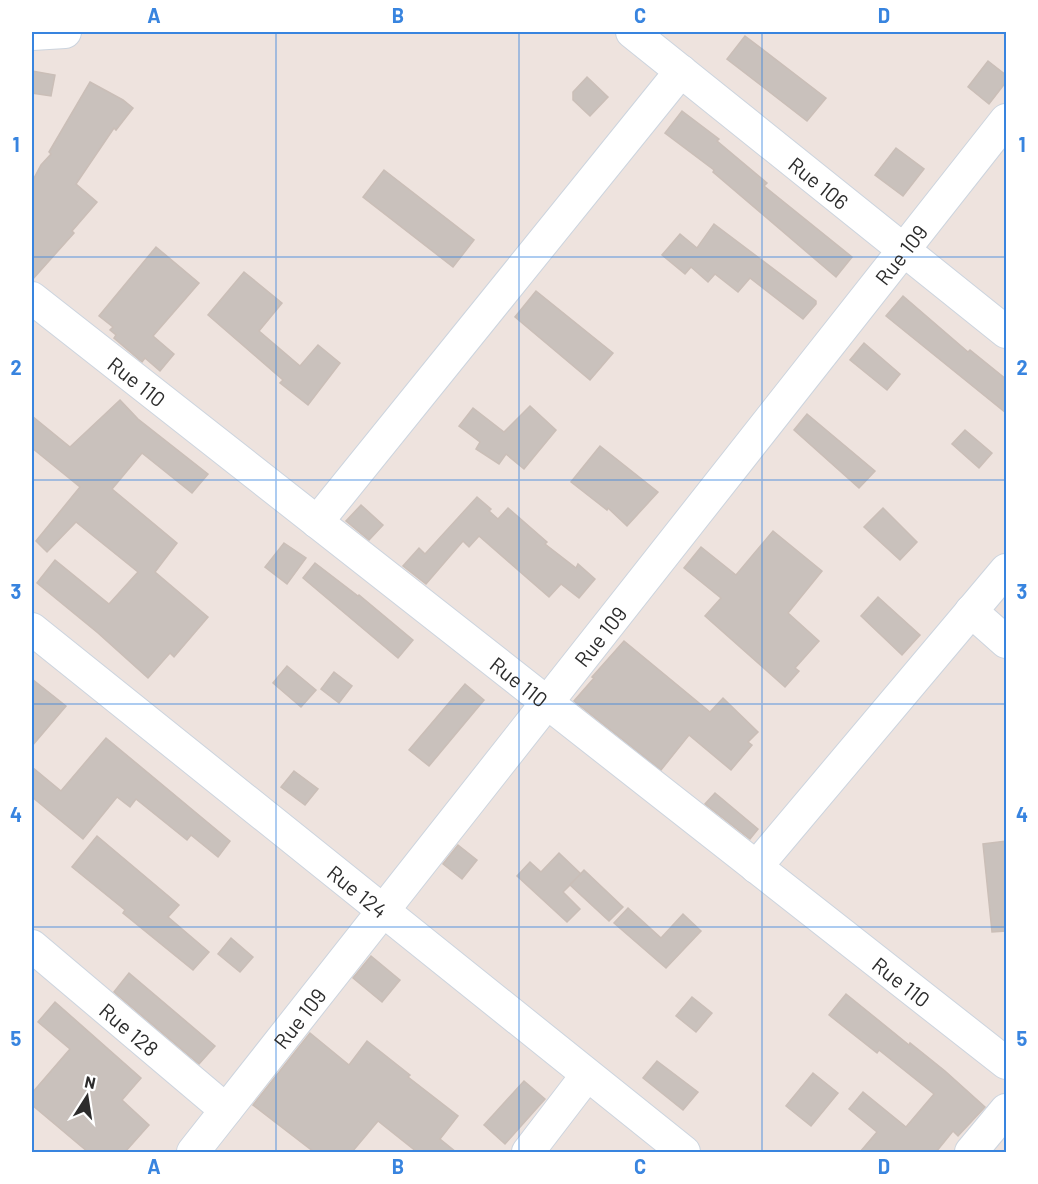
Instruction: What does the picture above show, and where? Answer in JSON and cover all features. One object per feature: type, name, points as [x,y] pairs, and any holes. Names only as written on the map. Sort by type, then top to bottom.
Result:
[{"type":"street","points":[[32,34],[65,32]]},
{"type":"street","name":"Rue 106","points":[[632,32],[1006,332]]},
{"type":"street","points":[[317,522],[681,71]]},
{"type":"street","name":"Rue 109","points":[[192,1152],[1006,120]]},
{"type":"street","name":"Rue 110","points":[[36,310],[317,522],[1006,1063]]},
{"type":"street","points":[[756,867],[1006,570]]},
{"type":"street","points":[[971,611],[1006,642]]},
{"type":"street","name":"Rue 124","points":[[32,629],[684,1152]]},
{"type":"street","name":"Rue 128","points":[[32,946],[226,1110]]},
{"type":"street","points":[[528,1152],[587,1075]]},
{"type":"street","points":[[971,1152],[1006,1110]]},
{"type":"building","points":[[745,36],[826,98],[807,121],[727,59]]},
{"type":"building","points":[[988,61],[1006,75],[1006,82],[989,104],[968,87]]},
{"type":"building","points":[[32,71],[55,75],[51,96],[32,93]]},
{"type":"building","points":[[587,77],[608,97],[590,116],[573,100],[573,92]]},
{"type":"building","points":[[90,82],[133,108],[116,130],[114,128],[76,184],[97,202],[72,231],[74,233],[32,280],[32,182],[41,165],[51,154],[49,152]]},
{"type":"building","points":[[682,111],[719,139],[717,141],[767,183],[764,186],[852,257],[836,277],[713,172],[714,170],[665,133]]},
{"type":"building","points":[[896,148],[924,169],[903,196],[875,175]]},
{"type":"building","points":[[384,170],[474,240],[453,267],[363,197]]},
{"type":"building","points":[[714,224],[816,301],[803,319],[750,278],[738,292],[715,274],[708,282],[691,267],[685,274],[662,255],[680,234],[697,248]]},
{"type":"building","points":[[156,247],[199,283],[153,336],[174,354],[160,371],[145,358],[142,362],[114,338],[116,335],[110,330],[113,327],[99,316]]},
{"type":"building","points":[[244,272],[282,303],[259,331],[300,366],[318,345],[340,363],[308,405],[280,383],[283,380],[208,315]]},
{"type":"building","points":[[536,291],[613,353],[590,380],[515,317]]},
{"type":"building","points":[[903,296],[968,352],[970,350],[1006,379],[1006,413],[886,316]]},
{"type":"building","points":[[864,343],[900,374],[887,390],[850,360]]},
{"type":"building","points":[[120,400],[138,419],[208,474],[192,493],[142,453],[112,489],[177,543],[155,572],[208,617],[174,657],[170,653],[148,678],[37,583],[55,560],[109,604],[138,572],[76,522],[47,552],[36,541],[80,487],[32,448],[32,416],[70,447]]},
{"type":"building","points":[[530,406],[556,430],[524,469],[506,454],[499,464],[476,449],[480,442],[459,426],[473,408],[504,432]]},
{"type":"building","points":[[807,414],[875,471],[859,488],[794,430]]},
{"type":"building","points":[[965,430],[992,453],[979,468],[952,444]]},
{"type":"building","points":[[600,446],[658,492],[627,526],[608,508],[607,510],[571,482]]},
{"type":"building","points":[[477,497],[491,509],[489,511],[498,519],[508,508],[547,542],[545,544],[576,568],[578,564],[595,579],[579,598],[561,584],[549,597],[479,536],[469,547],[463,541],[426,584],[403,566],[419,548],[425,554]]},
{"type":"building","points":[[361,505],[383,525],[369,540],[346,521]]},
{"type":"building","points":[[883,508],[917,542],[900,560],[864,527]]},
{"type":"building","points":[[773,531],[822,571],[788,613],[819,641],[795,668],[799,671],[785,687],[705,616],[721,598],[684,568],[701,547],[736,575]]},
{"type":"building","points":[[284,543],[306,558],[287,584],[265,567]]},
{"type":"building","points":[[315,563],[359,595],[413,640],[398,658],[303,578]]},
{"type":"building","points":[[878,597],[920,635],[902,655],[861,616]]},
{"type":"building","points":[[624,641],[710,712],[723,698],[758,732],[748,742],[752,745],[731,770],[689,735],[661,770],[574,701]]},
{"type":"building","points":[[287,666],[316,690],[301,707],[273,683]]},
{"type":"building","points":[[334,672],[352,686],[339,703],[321,689]]},
{"type":"building","points":[[32,679],[66,706],[32,746]]},
{"type":"building","points":[[465,684],[484,700],[429,766],[409,750]]},
{"type":"building","points":[[106,738],[230,841],[218,857],[191,835],[187,840],[136,799],[130,807],[117,797],[83,839],[32,797],[32,767],[61,791]]},
{"type":"building","points":[[294,771],[318,789],[305,805],[281,787]]},
{"type":"building","points":[[715,793],[758,829],[750,839],[705,804]]},
{"type":"building","points":[[97,836],[179,905],[168,917],[209,952],[193,970],[123,913],[125,910],[72,867]]},
{"type":"building","points":[[1006,841],[1006,931],[992,932],[983,844]]},
{"type":"building","points":[[458,845],[477,860],[462,879],[443,864]]},
{"type":"building","points":[[559,853],[581,874],[563,892],[580,909],[567,922],[517,876],[530,862],[541,872]]},
{"type":"building","points":[[584,870],[623,907],[609,921],[570,885]]},
{"type":"building","points":[[628,908],[661,938],[683,914],[701,931],[666,968],[614,923]]},
{"type":"building","points":[[231,938],[253,957],[240,972],[218,954]]},
{"type":"building","points":[[371,956],[400,980],[382,1002],[353,978]]},
{"type":"building","points":[[129,973],[215,1046],[199,1064],[114,992]]},
{"type":"building","points":[[846,994],[945,1071],[985,1107],[958,1136],[953,1131],[936,1152],[860,1152],[877,1132],[849,1109],[863,1092],[906,1127],[934,1094],[879,1050],[877,1053],[829,1015]]},
{"type":"building","points":[[692,997],[712,1013],[696,1032],[676,1016]]},
{"type":"building","points":[[55,1002],[141,1078],[122,1100],[149,1125],[125,1152],[88,1152],[32,1105],[32,1093],[70,1049],[38,1022]]},
{"type":"building","points":[[310,1033],[349,1065],[367,1041],[410,1075],[408,1077],[458,1116],[440,1139],[456,1152],[417,1152],[378,1121],[352,1152],[314,1152],[253,1105]]},
{"type":"building","points":[[657,1061],[698,1092],[683,1110],[643,1078]]},
{"type":"building","points":[[813,1073],[838,1093],[811,1126],[786,1106]]},
{"type":"building","points":[[524,1081],[545,1099],[505,1144],[484,1125]]}]
